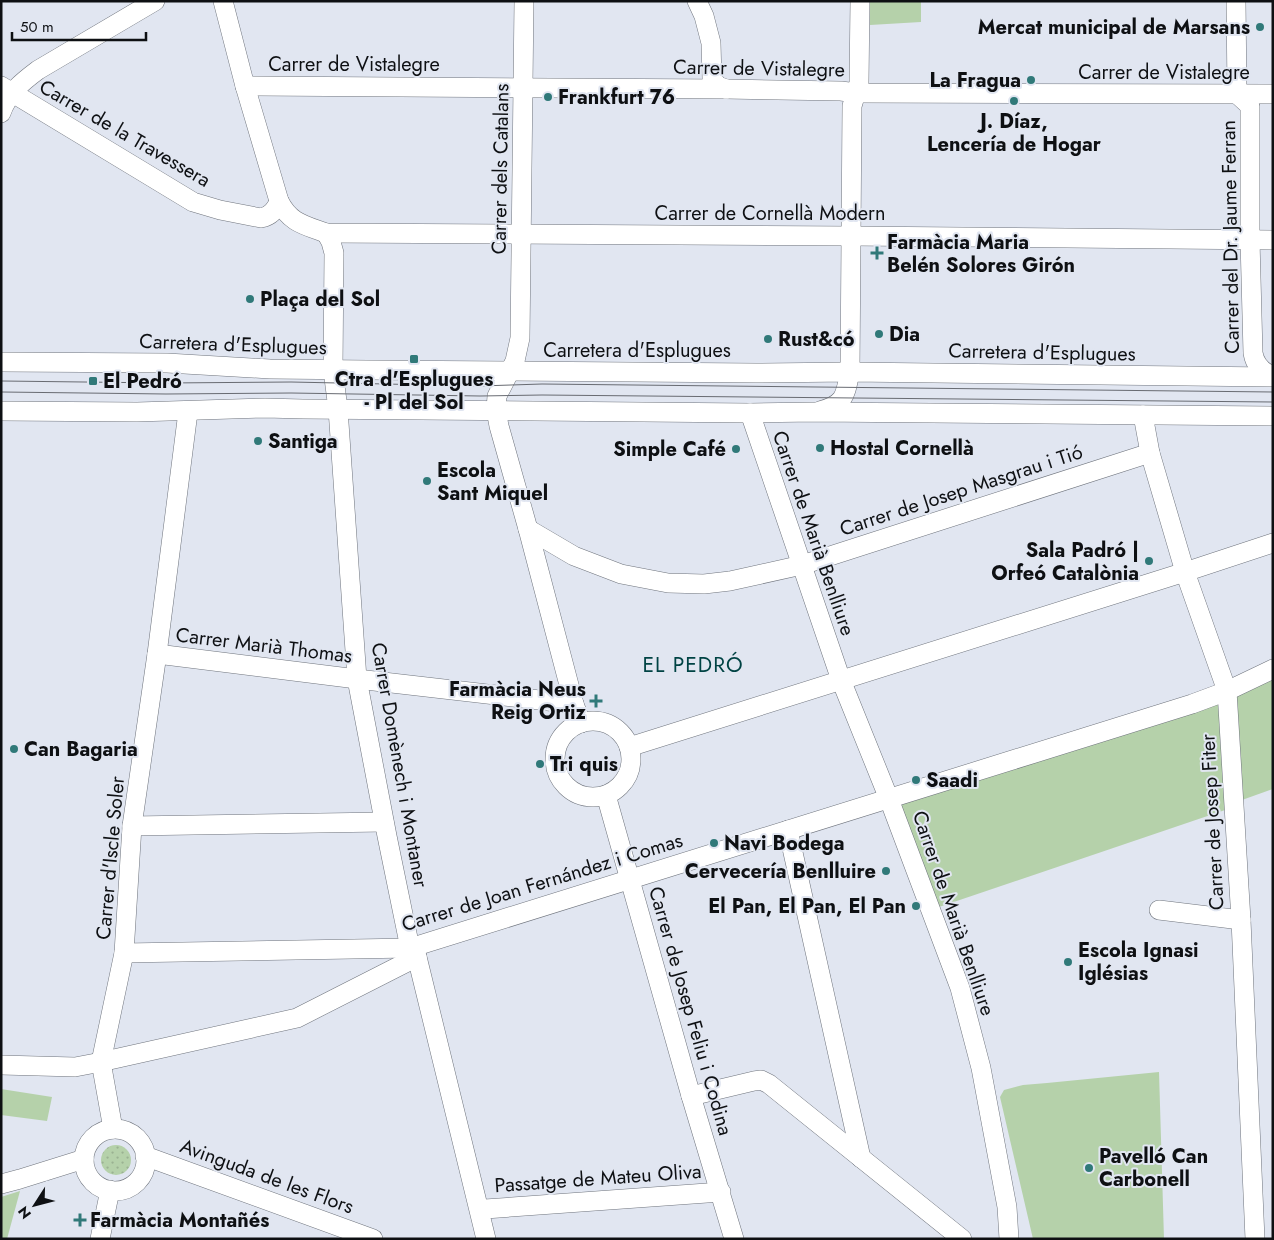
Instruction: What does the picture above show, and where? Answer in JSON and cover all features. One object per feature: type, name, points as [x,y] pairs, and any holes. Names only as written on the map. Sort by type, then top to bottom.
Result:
[{"type":"street","points":[[1,113],[6,102],[6,89],[23,82],[38,70],[155,1]]},
{"type":"street","points":[[223,1],[244,86],[279,200]]},
{"type":"street","name":"Carrer dels Catalans","points":[[511,371],[520,338],[524,1]]},
{"type":"street","points":[[696,1],[704,16],[711,43],[712,79],[718,86],[726,89]]},
{"type":"street","points":[[816,412],[832,408],[839,402],[845,393],[850,372],[852,106],[859,83],[860,1]]},
{"type":"street","points":[[1236,1],[1237,94]]},
{"type":"street","name":"Carrer de Vistalegre","points":[[244,86],[726,89],[841,91],[856,93],[1273,94]]},
{"type":"street","name":"Carrer de la Travessera","points":[[6,89],[192,202],[261,218],[266,217],[274,210],[279,200]]},
{"type":"street","name":"Carrer del Dr. Jaume Ferran","points":[[1237,94],[1250,106],[1250,240],[1254,358],[1259,368],[1273,377]]},
{"type":"street","name":"Carrer de Cornellà Modern","points":[[279,200],[284,210],[298,222],[326,233],[1273,240]]},
{"type":"street","points":[[326,233],[334,253],[332,370],[338,409]]},
{"type":"street","name":"Carretera d'Esplugues","points":[[1,362],[167,364],[332,370],[850,372],[1273,377]]},
{"type":"street","points":[[511,371],[497,396],[496,410],[499,426],[574,704],[581,723]]},
{"type":"street","points":[[1,411],[188,412],[264,408],[1273,416]]},
{"type":"street","name":"Carrer Domènech i Montaner","points":[[338,409],[358,679],[384,822],[414,952],[486,1239]]},
{"type":"street","name":"Carrer d'Iscle Soler","points":[[113,1129],[101,1062],[124,953],[132,826],[157,654],[188,412]]},
{"type":"street","name":"Carrer de Marià Benlliure","points":[[750,413],[841,680],[890,799],[960,988],[981,1068],[1007,1208],[1009,1239]]},
{"type":"street","name":"Carrer de Josep Fiter","points":[[1143,415],[1150,453],[1185,572],[1227,691],[1241,920],[1255,1239]]},
{"type":"street","name":"Carrer de Josep Masgrau i Tió","points":[[528,529],[574,556],[622,574],[668,583],[704,584],[730,581],[802,565],[1150,453]]},
{"type":"street","points":[[629,747],[1273,543]]},
{"type":"street","name":"Carrer Marià Thomas","points":[[157,654],[574,704]]},
{"type":"street","name":"Carrer de Joan Fernández i Comas","points":[[124,953],[414,952],[630,879],[1192,704],[1227,691],[1273,669]]},
{"type":"street","points":[[603,722],[613,727],[621,734],[629,747],[630,764],[628,774],[623,783],[606,795],[584,796],[574,792],[565,784],[555,765],[555,754],[563,735],[581,723],[603,722]]},
{"type":"street","name":"Carrer de Josep Feliu i Codina","points":[[606,795],[691,1096],[734,1239]]},
{"type":"street","points":[[132,826],[384,822]]},
{"type":"street","points":[[788,830],[861,1158]]},
{"type":"street","points":[[1159,910],[1241,920]]},
{"type":"street","points":[[1,1065],[75,1067],[297,1018],[414,952]]},
{"type":"street","points":[[691,1096],[746,1082],[761,1080],[769,1084],[962,1239]]},
{"type":"street","points":[[113,1129],[124,1130],[133,1135],[142,1146],[145,1156],[145,1167],[141,1177],[134,1185],[120,1190],[100,1187],[90,1179],[85,1170],[86,1147],[93,1138],[102,1132],[113,1129]]},
{"type":"street","name":"Avinguda de les Flors","points":[[145,1156],[373,1239]]},
{"type":"street","points":[[1,1184],[84,1159]]},
{"type":"street","points":[[100,1239],[110,1190]]},
{"type":"street","name":"Passatge de Mateu Oliva","points":[[480,1211],[485,1209],[720,1192]]},
{"type":"green space","points":[[870,1],[921,1],[921,22],[870,25]]},
{"type":"green space","points":[[1273,670],[1273,789],[1242,800],[1232,689]]},
{"type":"green space","points":[[1220,702],[1234,807],[939,907],[900,804]]},
{"type":"green space","name":"Pavelló Can Carbonell","points":[[1159,1072],[1164,1239],[1033,1239],[1000,1097],[1004,1090],[1023,1085]]},
{"type":"green space","points":[[1,1089],[52,1097],[47,1121],[1,1115]]},
{"type":"green space","points":[[116,1145],[127,1149],[131,1160],[127,1171],[116,1175],[105,1171],[101,1160],[105,1149]]},
{"type":"green space","points":[[20,1191],[7,1239],[1,1239],[1,1197]]},
{"type":"tram line","points":[[1,381],[291,382],[480,386],[542,384],[1273,392]]},
{"type":"tram line","points":[[1,392],[1273,402]]},
{"type":"place","name":"Mercat municipal de Marsans","points":[[1260,27]]},
{"type":"place","name":"La Fragua","points":[[1031,80]]},
{"type":"place","name":"Frankfurt 76","points":[[548,97]]},
{"type":"place","name":"J. Díaz, Lencería de Hogar","points":[[1014,101]]},
{"type":"place","name":"Farmàcia Maria Belén Solores Girón","points":[[877,253]]},
{"type":"place","name":"Plaça del Sol","points":[[250,299]]},
{"type":"place","name":"Dia","points":[[879,334]]},
{"type":"place","name":"Rust&có","points":[[768,339]]},
{"type":"place","name":"Ctra d'Esplugues - Pl del Sol","points":[[414,359]]},
{"type":"place","name":"El Pedró","points":[[93,381]]},
{"type":"place","name":"Santiga","points":[[258,441]]},
{"type":"place","name":"Hostal Cornellà","points":[[820,448]]},
{"type":"place","name":"Simple Café","points":[[736,449]]},
{"type":"place","name":"Escola Sant Miquel","points":[[427,481]]},
{"type":"place","name":"Sala Padró | Orfeó Catalònia","points":[[1149,561]]},
{"type":"place","name":"Farmàcia Neus Reig Ortiz","points":[[596,701]]},
{"type":"place","name":"Can Bagaria","points":[[14,749]]},
{"type":"place","name":"Tri quis","points":[[540,764]]},
{"type":"place","name":"Saadi","points":[[916,780]]},
{"type":"place","name":"Navi Bodega","points":[[714,843]]},
{"type":"place","name":"Cervecería Benlluire","points":[[886,871]]},
{"type":"place","name":"El Pan, El Pan, El Pan","points":[[916,906]]},
{"type":"place","name":"Escola Ignasi Iglésias","points":[[1068,962]]},
{"type":"place","name":"Pavelló Can Carbonell","points":[[1089,1168]]},
{"type":"place","name":"Farmàcia Montañés","points":[[80,1220]]},
{"type":"district","name":"EL PEDRÓ","points":[[693,665]]}]
